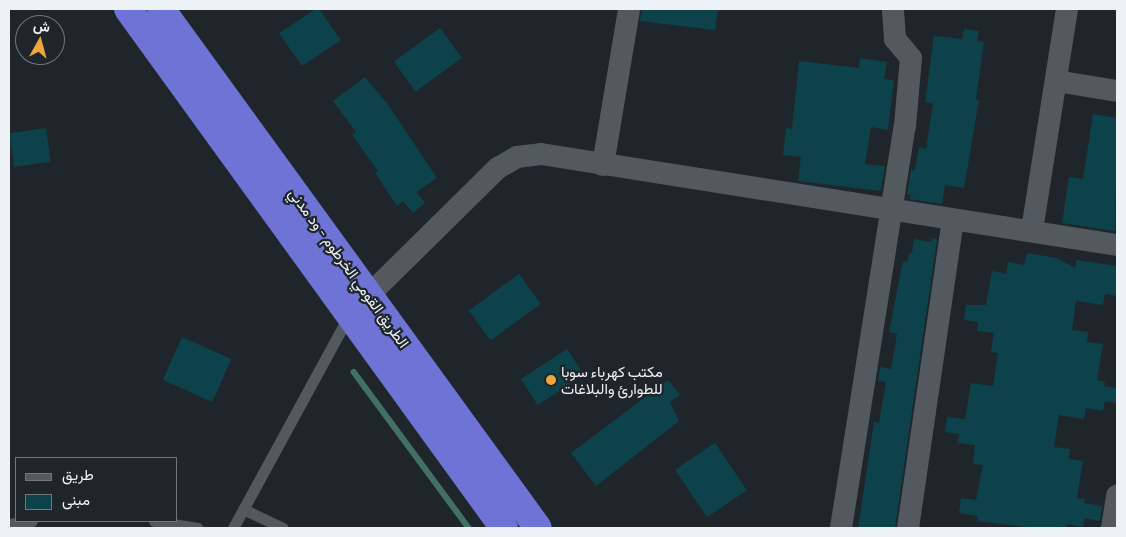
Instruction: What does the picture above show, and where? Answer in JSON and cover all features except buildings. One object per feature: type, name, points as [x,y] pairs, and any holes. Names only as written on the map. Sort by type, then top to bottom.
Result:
[{"type":"highway","name":"الطريق القومي الخرطوم - ود مدني","points":[[128,9],[359,304],[538,528]]},
{"type":"highway","name":"الطريق القومي الخرطوم - ود مدني","points":[[161,9],[359,304],[504,528]]},
{"type":"street","points":[[603,165],[629,9]]},
{"type":"street","points":[[841,528],[889,210],[905,126],[912,58],[895,39],[894,9]]},
{"type":"street","points":[[1032,230],[1067,9]]},
{"type":"street","points":[[1056,81],[1117,91]]},
{"type":"street","points":[[359,304],[498,168],[517,157],[541,154],[952,220],[1032,230],[1117,246]]},
{"type":"street","points":[[908,528],[952,220]]},
{"type":"street","points":[[1112,528],[1117,495]]},
{"type":"lane","points":[[233,528],[359,304]]},
{"type":"lane","points":[[244,509],[283,528]]},
{"type":"lane","points":[[9,524],[24,522]]},
{"type":"lane","points":[[160,522],[198,528]]},
{"type":"waterway","points":[[354,372],[469,528]]},
{"type":"place","name":"مكتب كهرباء سوبا للطوارئ والبلاغات","points":[[551,380]]}]
